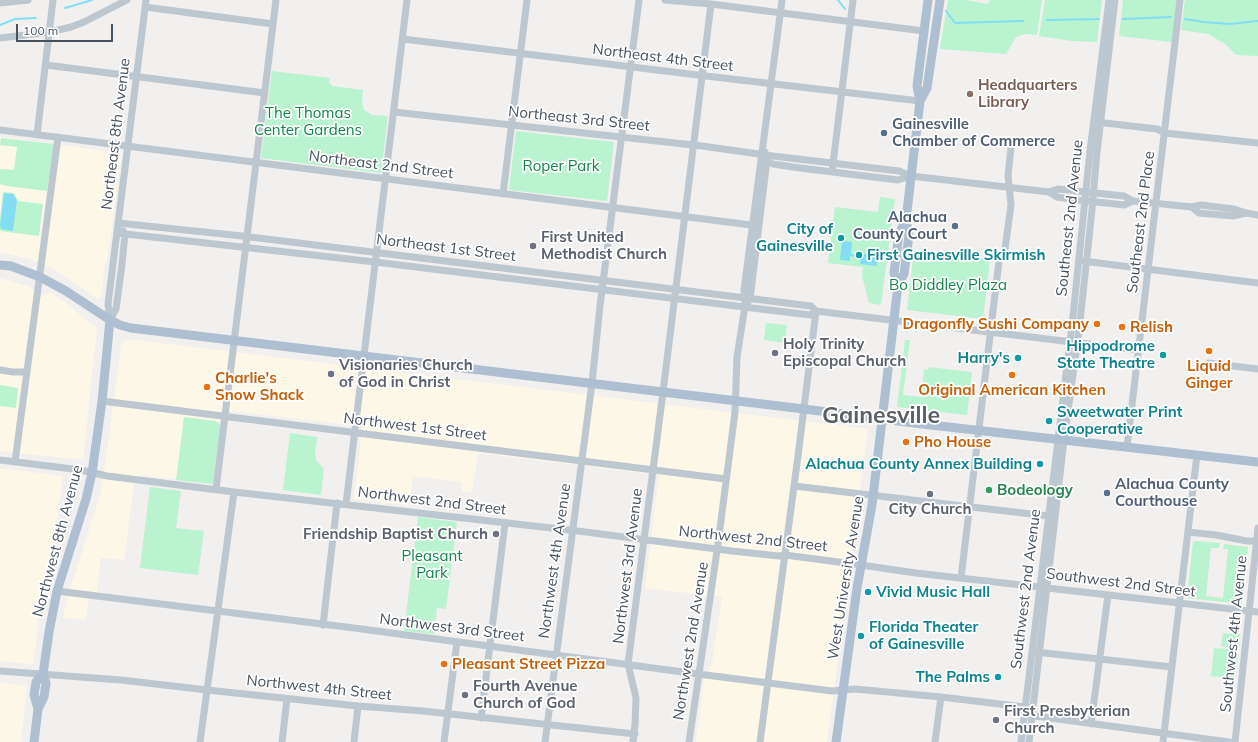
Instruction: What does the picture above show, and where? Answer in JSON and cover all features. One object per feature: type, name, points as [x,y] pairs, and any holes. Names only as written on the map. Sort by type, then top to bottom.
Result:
[{"type":"main road","points":[[920,101],[917,86],[928,0]]},
{"type":"main road","points":[[920,101],[927,88],[940,0]]},
{"type":"main road","name":"West University Avenue","points":[[836,742],[856,595],[873,496],[898,285],[904,274],[909,234],[906,220],[920,101]]},
{"type":"main road","points":[[0,265],[11,266],[40,277],[66,291],[110,320],[131,328],[978,430],[1258,462]]},
{"type":"main road","name":"Northwest 8th Avenue","points":[[34,742],[38,709],[34,695],[36,682],[43,674],[57,591],[63,568],[85,503],[92,473],[102,401],[110,320]]},
{"type":"street","points":[[0,3],[28,0]]},
{"type":"street","points":[[37,135],[53,0]]},
{"type":"street","points":[[0,38],[50,32],[71,27],[127,0]]},
{"type":"street","points":[[216,489],[276,0]]},
{"type":"street","points":[[346,504],[407,0]]},
{"type":"street","points":[[503,194],[527,0]]},
{"type":"street","name":"Northwest 4th Avenue","points":[[545,742],[592,383],[639,0]]},
{"type":"street","points":[[665,0],[711,4],[850,23],[924,31]]},
{"type":"street","points":[[745,306],[764,156],[762,146],[764,144],[782,0]]},
{"type":"street","points":[[832,172],[853,0]]},
{"type":"street","name":"Southeast 2nd Avenue","points":[[1105,63],[1109,0]]},
{"type":"street","name":"Southeast 2nd Avenue","points":[[1061,439],[1083,261],[1097,122],[1116,0]]},
{"type":"street","name":"Southeast 2nd Place","points":[[1127,447],[1180,0]]},
{"type":"street","points":[[146,3],[273,24]]},
{"type":"street","name":"Northeast 8th Avenue","points":[[110,320],[108,304],[146,3]]},
{"type":"street","name":"Northwest 3rd Avenue","points":[[634,738],[636,698],[628,664],[664,392],[675,290],[711,4]]},
{"type":"street","name":"Northeast 4th Street","points":[[402,39],[842,93],[920,101]]},
{"type":"street","points":[[46,65],[265,93]]},
{"type":"street","name":"Northeast 3rd Street","points":[[394,112],[623,136],[764,156],[899,172],[911,176]]},
{"type":"street","points":[[1097,122],[1157,129],[1165,133],[1258,144]]},
{"type":"street","name":"Northeast 2nd Street","points":[[0,130],[756,226]]},
{"type":"street","points":[[15,462],[58,137]]},
{"type":"street","points":[[961,578],[999,261],[1005,249],[1010,215],[1011,205],[1008,176],[1011,147]]},
{"type":"street","name":"Northeast 3rd Street","points":[[764,156],[773,164],[898,180],[911,176]]},
{"type":"street","points":[[911,176],[1049,192],[1057,197],[1124,205],[1132,201]]},
{"type":"street","points":[[1049,192],[1058,189],[1090,192],[1124,196],[1132,201],[1192,208],[1199,213],[1233,216],[1246,213],[1258,215]]},
{"type":"street","name":"Northeast 8th Avenue","points":[[118,223],[125,234]]},
{"type":"street","name":"Northeast 1st Street","points":[[118,223],[246,236],[315,246],[376,252],[811,306],[816,311]]},
{"type":"street","points":[[191,241],[192,231]]},
{"type":"street","name":"Northeast 1st Street","points":[[117,233],[448,270],[674,299],[810,314],[816,311],[1138,350]]},
{"type":"street","points":[[110,320],[116,309],[125,234]]},
{"type":"street","points":[[314,255],[315,246]]},
{"type":"street","points":[[1083,261],[1258,282]]},
{"type":"street","points":[[448,270],[449,262]]},
{"type":"street","points":[[541,282],[542,273]]},
{"type":"street","name":"Northwest 2nd Avenue","points":[[689,742],[698,674],[718,549],[735,412],[738,357],[745,306]]},
{"type":"street","points":[[760,742],[769,683],[816,311]]},
{"type":"street","points":[[1209,364],[1258,369]]},
{"type":"street","points":[[0,370],[27,372]]},
{"type":"street","name":"Northwest 1st Street","points":[[102,401],[726,479]]},
{"type":"street","points":[[1029,742],[1048,587],[1061,439]]},
{"type":"street","name":"Southwest 2nd Avenue","points":[[1021,742],[1048,516],[1061,439]]},
{"type":"street","points":[[1163,742],[1197,455]]},
{"type":"street","name":"Northwest 2nd Street","points":[[0,460],[80,470],[107,476],[234,492],[861,565]]},
{"type":"street","points":[[794,486],[1048,516]]},
{"type":"street","points":[[200,742],[234,492]]},
{"type":"street","points":[[323,625],[337,503]]},
{"type":"street","points":[[480,718],[505,523]]},
{"type":"street","name":"Southwest 4th Avenue","points":[[1235,742],[1258,528]]},
{"type":"street","points":[[1188,532],[1247,541],[1257,541]]},
{"type":"street","name":"Southwest 2nd Street","points":[[861,565],[916,573],[1258,612]]},
{"type":"street","name":"Northwest 3rd Street","points":[[57,591],[832,691],[855,689],[1033,708]]},
{"type":"street","points":[[1091,724],[1108,594]]},
{"type":"street","points":[[444,742],[456,642]]},
{"type":"street","points":[[1031,652],[1172,667]]},
{"type":"street","name":"Northwest 4th Street","points":[[0,671],[121,680],[287,699],[448,714],[547,725],[634,738]]},
{"type":"street","points":[[935,742],[941,697]]},
{"type":"street","points":[[282,742],[287,699]]},
{"type":"street","points":[[354,742],[358,706]]},
{"type":"street","points":[[1024,715],[1229,742]]},
{"type":"shaded area","points":[[0,137],[122,153],[107,262],[105,262],[101,298],[91,295],[68,278],[51,268],[29,259],[0,252]]},
{"type":"shaded area","points":[[0,278],[31,287],[39,299],[41,296],[50,292],[66,303],[97,329],[83,460],[0,451]]},
{"type":"shaded area","points":[[127,339],[868,429],[827,742],[696,742],[704,679],[712,663],[722,597],[645,588],[659,475],[478,453],[472,493],[462,491],[462,482],[413,476],[409,506],[354,499],[361,439],[361,426],[221,410],[212,483],[139,475],[134,484],[124,560],[101,558],[97,591],[89,599],[86,620],[63,618],[67,600],[100,495],[121,345]]},
{"type":"shaded area","points":[[0,468],[63,476],[51,569],[39,618],[33,664],[0,661]]},
{"type":"shaded area","points":[[0,682],[27,686],[21,742],[0,742]]},
{"type":"green space","points":[[948,0],[966,0],[988,4],[990,0],[1042,0],[1037,35],[1025,34],[1016,37],[1006,54],[940,49]]},
{"type":"green space","points":[[1045,0],[1102,0],[1097,42],[1072,41],[1039,36]]},
{"type":"green space","points":[[1123,0],[1177,0],[1172,42],[1119,36]]},
{"type":"green space","points":[[1185,0],[1258,0],[1258,56],[1236,55],[1225,44],[1208,34],[1181,30]]},
{"type":"green space","name":"The Thomas Center Gardens","points":[[272,71],[330,78],[329,82],[332,86],[363,90],[362,101],[364,110],[372,115],[388,116],[381,173],[261,158]]},
{"type":"green space","name":"Roper Park","points":[[516,131],[614,142],[607,201],[509,190]]},
{"type":"green space","points":[[1,138],[54,144],[47,191],[0,184],[0,169],[14,170],[17,147],[0,145]]},
{"type":"green space","points":[[3,192],[14,193],[18,201],[43,204],[39,236],[0,231]]},
{"type":"green space","points":[[880,197],[895,199],[881,305],[869,303],[862,276],[863,267],[828,263],[835,207],[878,212]]},
{"type":"green space","name":"Bo Diddley Plaza","points":[[914,251],[990,260],[983,319],[907,310]]},
{"type":"green space","points":[[766,323],[787,325],[785,343],[764,340]]},
{"type":"green space","points":[[905,340],[910,340],[903,395],[921,397],[924,369],[928,370],[929,367],[972,372],[967,415],[897,407]]},
{"type":"green space","points":[[0,385],[18,388],[16,408],[0,406]]},
{"type":"green space","points":[[184,417],[215,421],[219,423],[220,430],[212,484],[176,480]]},
{"type":"green space","points":[[290,433],[317,437],[315,454],[316,460],[324,469],[321,495],[283,490]]},
{"type":"green space","points":[[150,487],[181,491],[176,528],[204,531],[198,575],[140,568]]},
{"type":"green space","name":"Pleasant Park","points":[[418,517],[457,522],[446,609],[437,608],[434,634],[404,631]]},
{"type":"green space","points":[[1193,542],[1220,543],[1219,548],[1211,548],[1206,596],[1223,598],[1228,549],[1223,549],[1224,544],[1248,547],[1241,604],[1187,598]]},
{"type":"green space","points":[[1223,633],[1240,634],[1238,649],[1221,646]]},
{"type":"green space","points":[[1214,648],[1238,650],[1235,679],[1211,676]]},
{"type":"water","points":[[4,193],[13,194],[17,200],[13,231],[1,229],[0,225]]},
{"type":"water","points":[[842,241],[852,242],[851,254],[860,256],[861,253],[878,255],[877,266],[860,264],[860,258],[850,256],[850,261],[840,260]]},
{"type":"waterway","points":[[65,8],[92,0]]},
{"type":"waterway","points":[[838,0],[845,9]]},
{"type":"waterway","points":[[946,11],[955,23],[1023,21]]},
{"type":"waterway","points":[[1123,19],[1171,17]]},
{"type":"waterway","points":[[0,25],[15,19],[36,18]]},
{"type":"waterway","points":[[1047,20],[1099,19]]},
{"type":"waterway","points":[[1185,19],[1230,24],[1258,21]]},
{"type":"place","name":"Headquarters Library","points":[[970,94]]},
{"type":"place","name":"Gainesville Chamber of Commerce","points":[[884,133]]},
{"type":"place","name":"Alachua County Court","points":[[955,226]]},
{"type":"place","name":"City of Gainesville","points":[[841,238]]},
{"type":"place","name":"First United Methodist Church","points":[[533,246]]},
{"type":"place","name":"First Gainesville Skirmish","points":[[859,255]]},
{"type":"place","name":"Dragonfly Sushi Company","points":[[1097,324]]},
{"type":"place","name":"Relish","points":[[1122,327]]},
{"type":"place","name":"Liquid Ginger","points":[[1209,351]]},
{"type":"place","name":"Holy Trinity Episcopal Church","points":[[775,353]]},
{"type":"place","name":"Hippodrome State Theatre","points":[[1163,355]]},
{"type":"place","name":"Harry's","points":[[1018,358]]},
{"type":"place","name":"Visionaries Church of God in Christ","points":[[331,374]]},
{"type":"place","name":"Original American Kitchen","points":[[1012,375]]},
{"type":"place","name":"Charlie's Snow Shack","points":[[207,387]]},
{"type":"place","name":"Sweetwater Print Cooperative","points":[[1049,421]]},
{"type":"place","name":"Pho House","points":[[906,442]]},
{"type":"place","name":"Alachua County Annex Building","points":[[1040,464]]},
{"type":"place","name":"Bodeology","points":[[989,490]]},
{"type":"place","name":"Alachua County Courthouse","points":[[1107,493]]},
{"type":"place","name":"City Church","points":[[930,494]]},
{"type":"place","name":"Friendship Baptist Church","points":[[496,534]]},
{"type":"place","name":"Vivid Music Hall","points":[[868,592]]},
{"type":"place","name":"Florida Theater of Gainesville","points":[[861,636]]},
{"type":"place","name":"Pleasant Street Pizza","points":[[444,664]]},
{"type":"place","name":"The Palms","points":[[998,677]]},
{"type":"place","name":"Fourth Avenue Church of God","points":[[465,695]]},
{"type":"place","name":"First Presbyterian Church","points":[[996,720]]},
{"type":"district","name":"Gainesville","points":[[881,416]]}]
